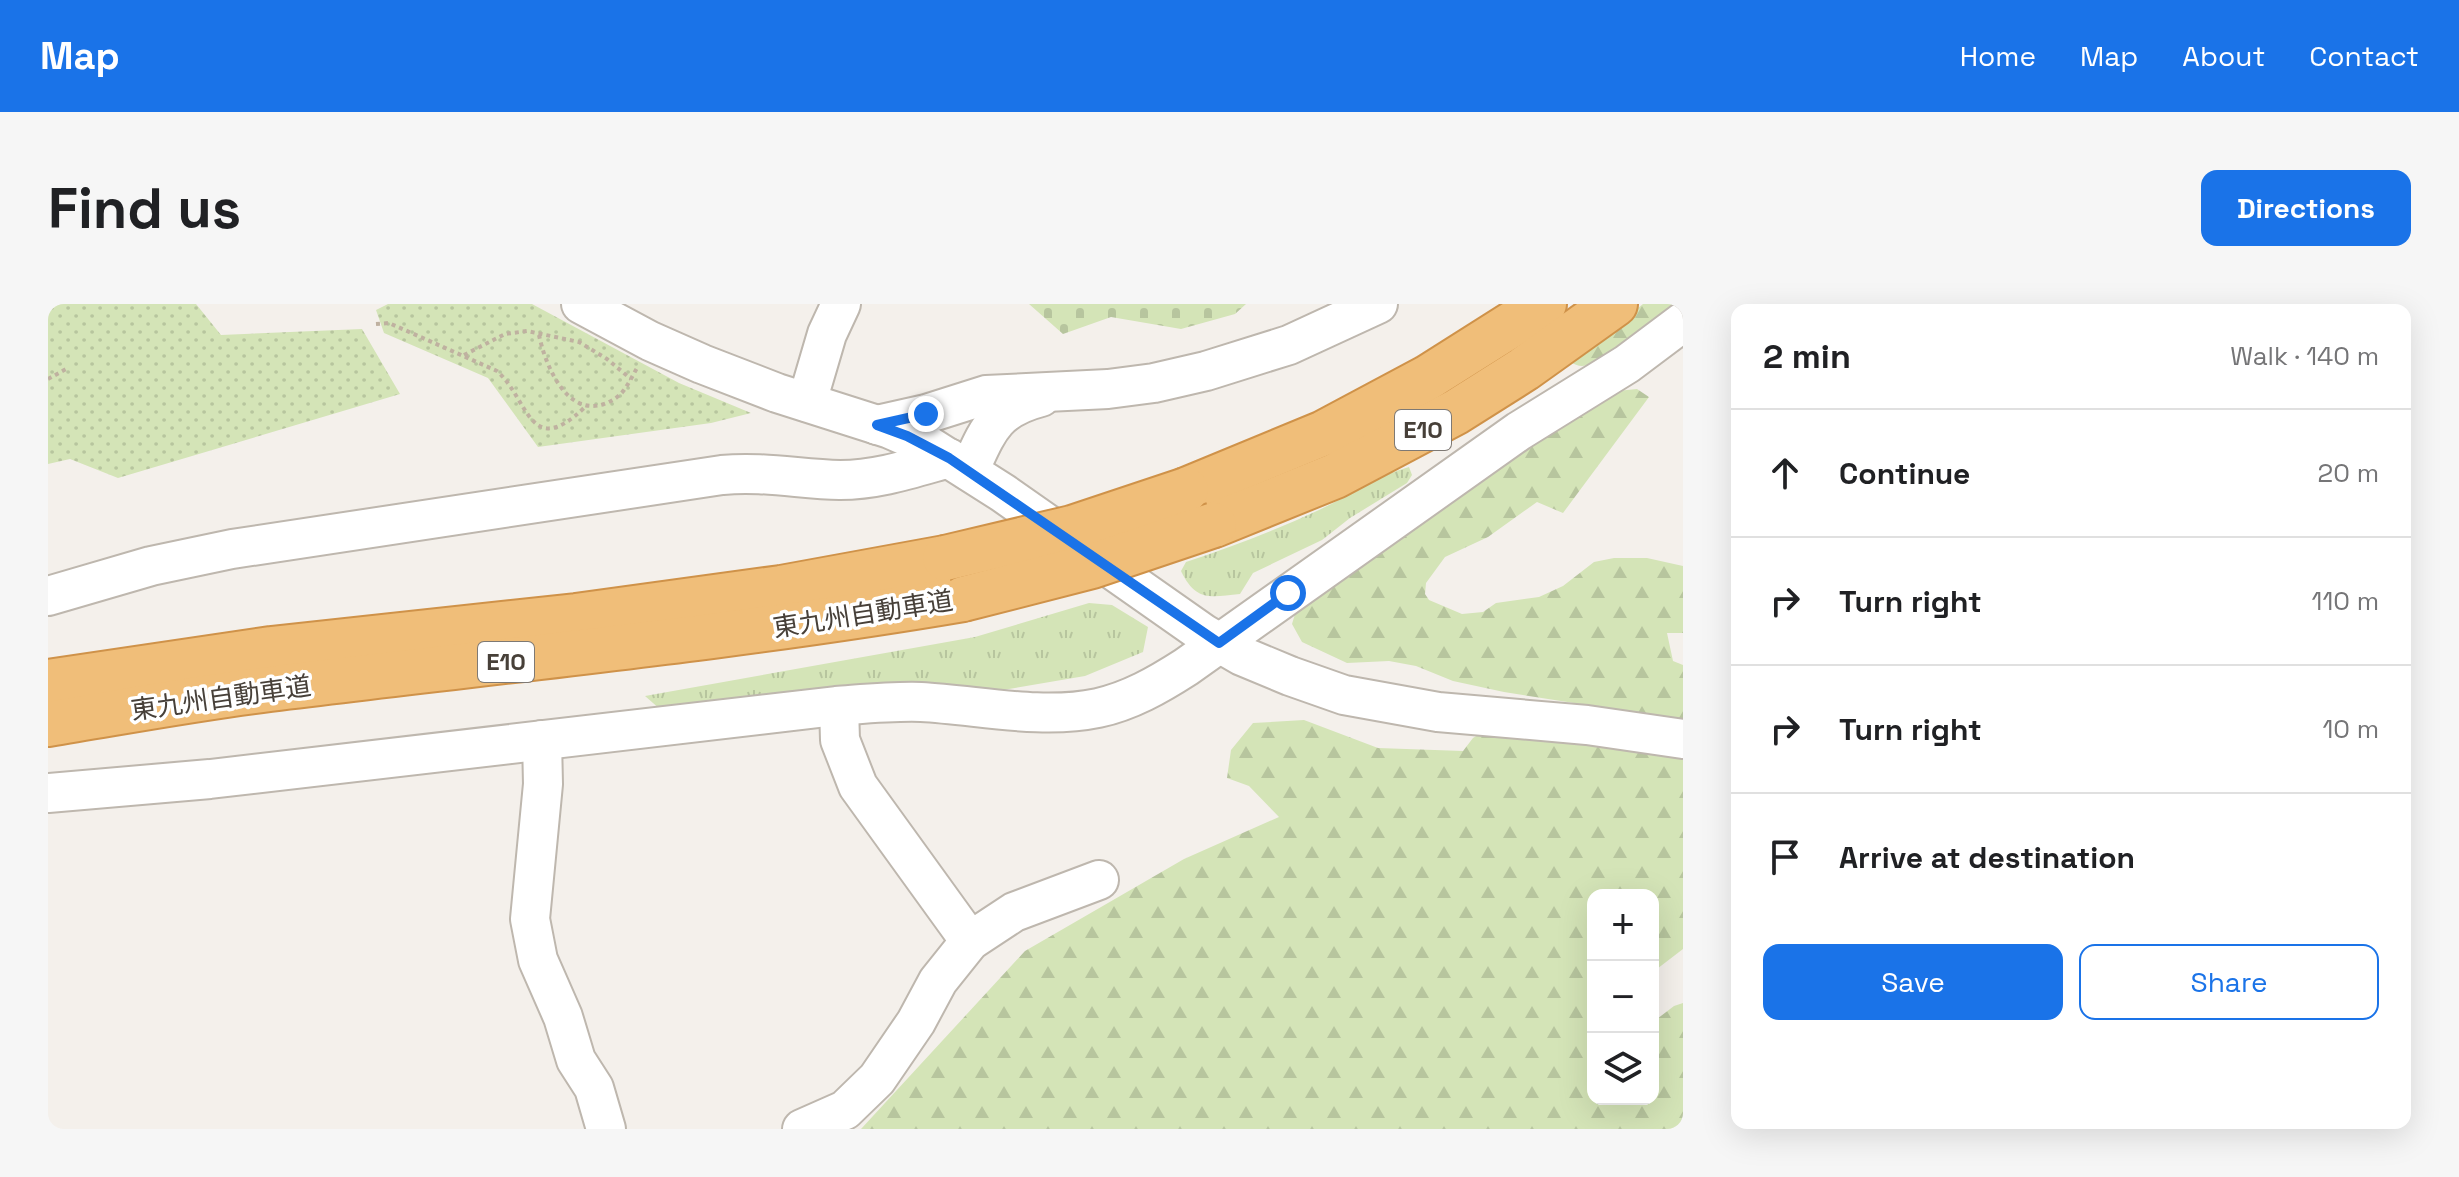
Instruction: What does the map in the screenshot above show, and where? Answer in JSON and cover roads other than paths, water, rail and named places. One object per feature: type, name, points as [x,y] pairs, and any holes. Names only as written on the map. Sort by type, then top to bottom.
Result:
[{"type":"highway","name":"東九州自動車道","points":[[48,682],[271,649],[576,616],[781,588],[945,558],[1072,528],[1186,490],[1324,433],[1427,378],[1544,304]]},
{"type":"highway","name":"東九州自動車道","points":[[48,724],[267,689],[586,653],[839,620],[963,599],[1092,566],[1214,525],[1335,476],[1456,412],[1524,369],[1615,304]]},
{"type":"street","points":[[807,402],[827,334],[841,304]]},
{"type":"street","points":[[877,425],[986,395],[1067,392],[1154,383],[1233,365],[1326,330],[1378,304]]},
{"type":"street","points":[[598,308],[678,354],[907,436],[959,464],[1219,643],[1278,672],[1359,698],[1438,712],[1587,725],[1683,739]]},
{"type":"street","points":[[48,793],[210,779],[839,706],[919,702],[1045,712],[1097,708],[1125,700],[1155,686],[1219,643],[1519,431],[1627,364],[1683,322]]},
{"type":"street","points":[[48,596],[151,566],[278,541],[722,475],[771,473],[858,479],[959,464],[1009,408],[1032,399],[1067,392]]},
{"type":"street","points":[[839,706],[840,740],[858,786],[970,941]]},
{"type":"street","points":[[542,740],[543,784],[530,919],[538,960],[563,1017],[576,1060],[594,1088],[606,1129]]},
{"type":"street","points":[[802,1129],[845,1110],[877,1079],[916,1022],[938,981],[970,941],[1014,912],[1099,880]]}]
